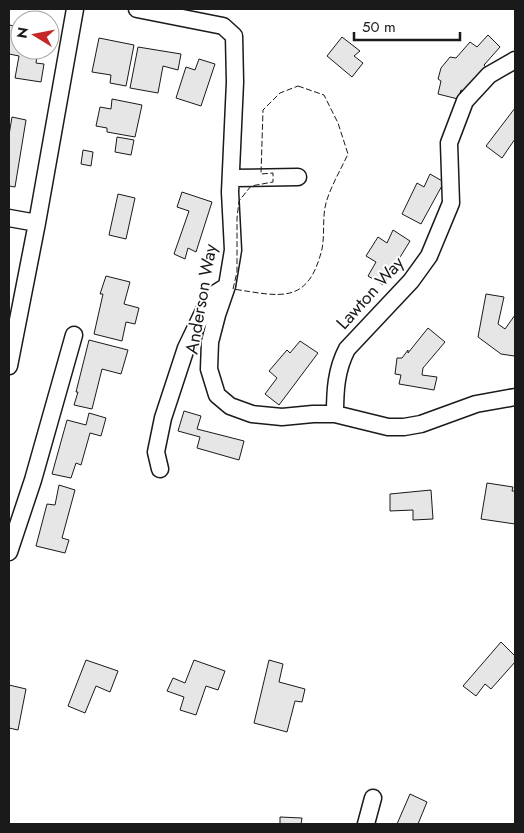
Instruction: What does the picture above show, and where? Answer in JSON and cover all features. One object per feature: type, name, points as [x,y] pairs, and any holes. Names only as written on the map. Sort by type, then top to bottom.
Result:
[{"type":"street","points":[[9,366],[37,223],[75,9]]},
{"type":"street","name":"Anderson Way","points":[[137,9],[223,26],[234,36],[235,82],[231,178],[233,250],[227,286],[210,342],[209,369],[216,395],[230,406],[252,414],[282,417],[335,414],[388,427],[421,424],[476,404],[515,397]]},
{"type":"street","name":"Lawton Way","points":[[335,414],[337,378],[340,362],[346,349],[411,280],[429,256],[451,203],[449,143],[464,100],[489,75],[515,60]]},
{"type":"street","points":[[231,178],[298,177]]},
{"type":"street","points":[[9,218],[37,223]]},
{"type":"street","points":[[160,469],[156,452],[163,418],[186,348],[211,296],[227,286]]},
{"type":"street","points":[[9,552],[34,480],[74,335]]},
{"type":"street","points":[[366,824],[372,798]]},
{"type":"building","points":[[9,25],[10,54],[9,54]]},
{"type":"building","points":[[488,35],[500,47],[484,65],[487,69],[467,92],[461,90],[458,99],[438,94],[441,81],[438,79],[441,68],[450,57],[456,58],[470,42],[477,47]]},
{"type":"building","points":[[342,37],[360,51],[354,56],[363,63],[352,77],[327,56]]},
{"type":"building","points":[[99,38],[134,45],[126,86],[110,83],[111,75],[92,72]]},
{"type":"building","points":[[138,47],[181,54],[178,70],[163,66],[158,93],[130,88]]},
{"type":"building","points":[[199,59],[215,64],[201,106],[176,98],[186,67],[195,70]]},
{"type":"building","points":[[18,60],[36,60],[36,63],[44,64],[41,82],[15,78]]},
{"type":"building","points":[[112,99],[142,105],[135,137],[107,132],[107,128],[96,126],[100,107],[111,109]]},
{"type":"building","points":[[515,108],[515,139],[502,158],[486,146]]},
{"type":"building","points":[[12,117],[26,120],[15,187],[9,186],[9,135]]},
{"type":"building","points":[[117,137],[134,140],[131,155],[115,152]]},
{"type":"building","points":[[83,150],[93,152],[91,166],[81,164]]},
{"type":"building","points":[[430,174],[444,182],[421,224],[402,214],[417,183],[424,187]]},
{"type":"building","points":[[182,192],[212,202],[196,252],[188,248],[185,259],[174,254],[189,211],[177,207]]},
{"type":"building","points":[[118,194],[135,198],[126,239],[109,235]]},
{"type":"building","points":[[393,230],[410,241],[383,285],[368,276],[376,262],[366,256],[378,237],[387,243]]},
{"type":"building","points":[[106,276],[130,282],[124,304],[139,308],[135,324],[126,322],[122,341],[94,334],[103,294],[100,294]]},
{"type":"building","points":[[486,294],[504,297],[498,324],[505,329],[515,315],[514,356],[501,354],[478,337]]},
{"type":"building","points":[[428,328],[445,342],[423,368],[422,375],[437,377],[434,390],[399,384],[401,375],[395,374],[397,358],[402,358],[408,350],[408,353]]},
{"type":"building","points":[[89,340],[128,350],[121,374],[102,369],[92,409],[74,405]]},
{"type":"building","points":[[300,341],[318,353],[279,405],[265,394],[277,378],[269,371],[287,350],[290,353]]},
{"type":"building","points":[[184,411],[201,416],[197,429],[244,441],[239,460],[197,448],[200,437],[178,431]]},
{"type":"building","points":[[89,413],[106,418],[101,436],[90,433],[81,465],[76,463],[71,478],[52,474],[67,420],[86,425]]},
{"type":"building","points":[[487,483],[513,487],[512,491],[515,491],[515,524],[481,519]]},
{"type":"building","points":[[59,485],[75,490],[62,538],[69,540],[65,553],[36,546],[47,504],[55,505]]},
{"type":"building","points":[[431,490],[433,519],[413,520],[413,510],[390,511],[390,494]]},
{"type":"building","points":[[501,642],[515,656],[515,662],[491,689],[485,684],[476,696],[463,686]]},
{"type":"building","points":[[86,660],[118,671],[110,692],[96,686],[85,713],[68,706]]},
{"type":"building","points":[[194,660],[225,671],[218,690],[206,686],[196,715],[180,710],[184,697],[167,691],[173,678],[185,683]]},
{"type":"building","points":[[269,660],[283,664],[279,682],[305,689],[302,702],[295,701],[287,732],[254,723]]},
{"type":"building","points":[[9,685],[26,689],[18,730],[9,728]]},
{"type":"building","points":[[410,794],[427,802],[418,824],[397,824]]},
{"type":"building","points":[[280,817],[302,818],[301,824],[280,824]]},
{"type":"fence","points":[[298,86],[324,95],[338,123],[348,154],[326,203],[322,249],[309,280],[300,289],[290,293],[278,294],[233,289],[237,272],[237,218],[239,201],[251,186],[273,182],[273,173],[261,174],[263,110],[280,93],[298,86]]}]
